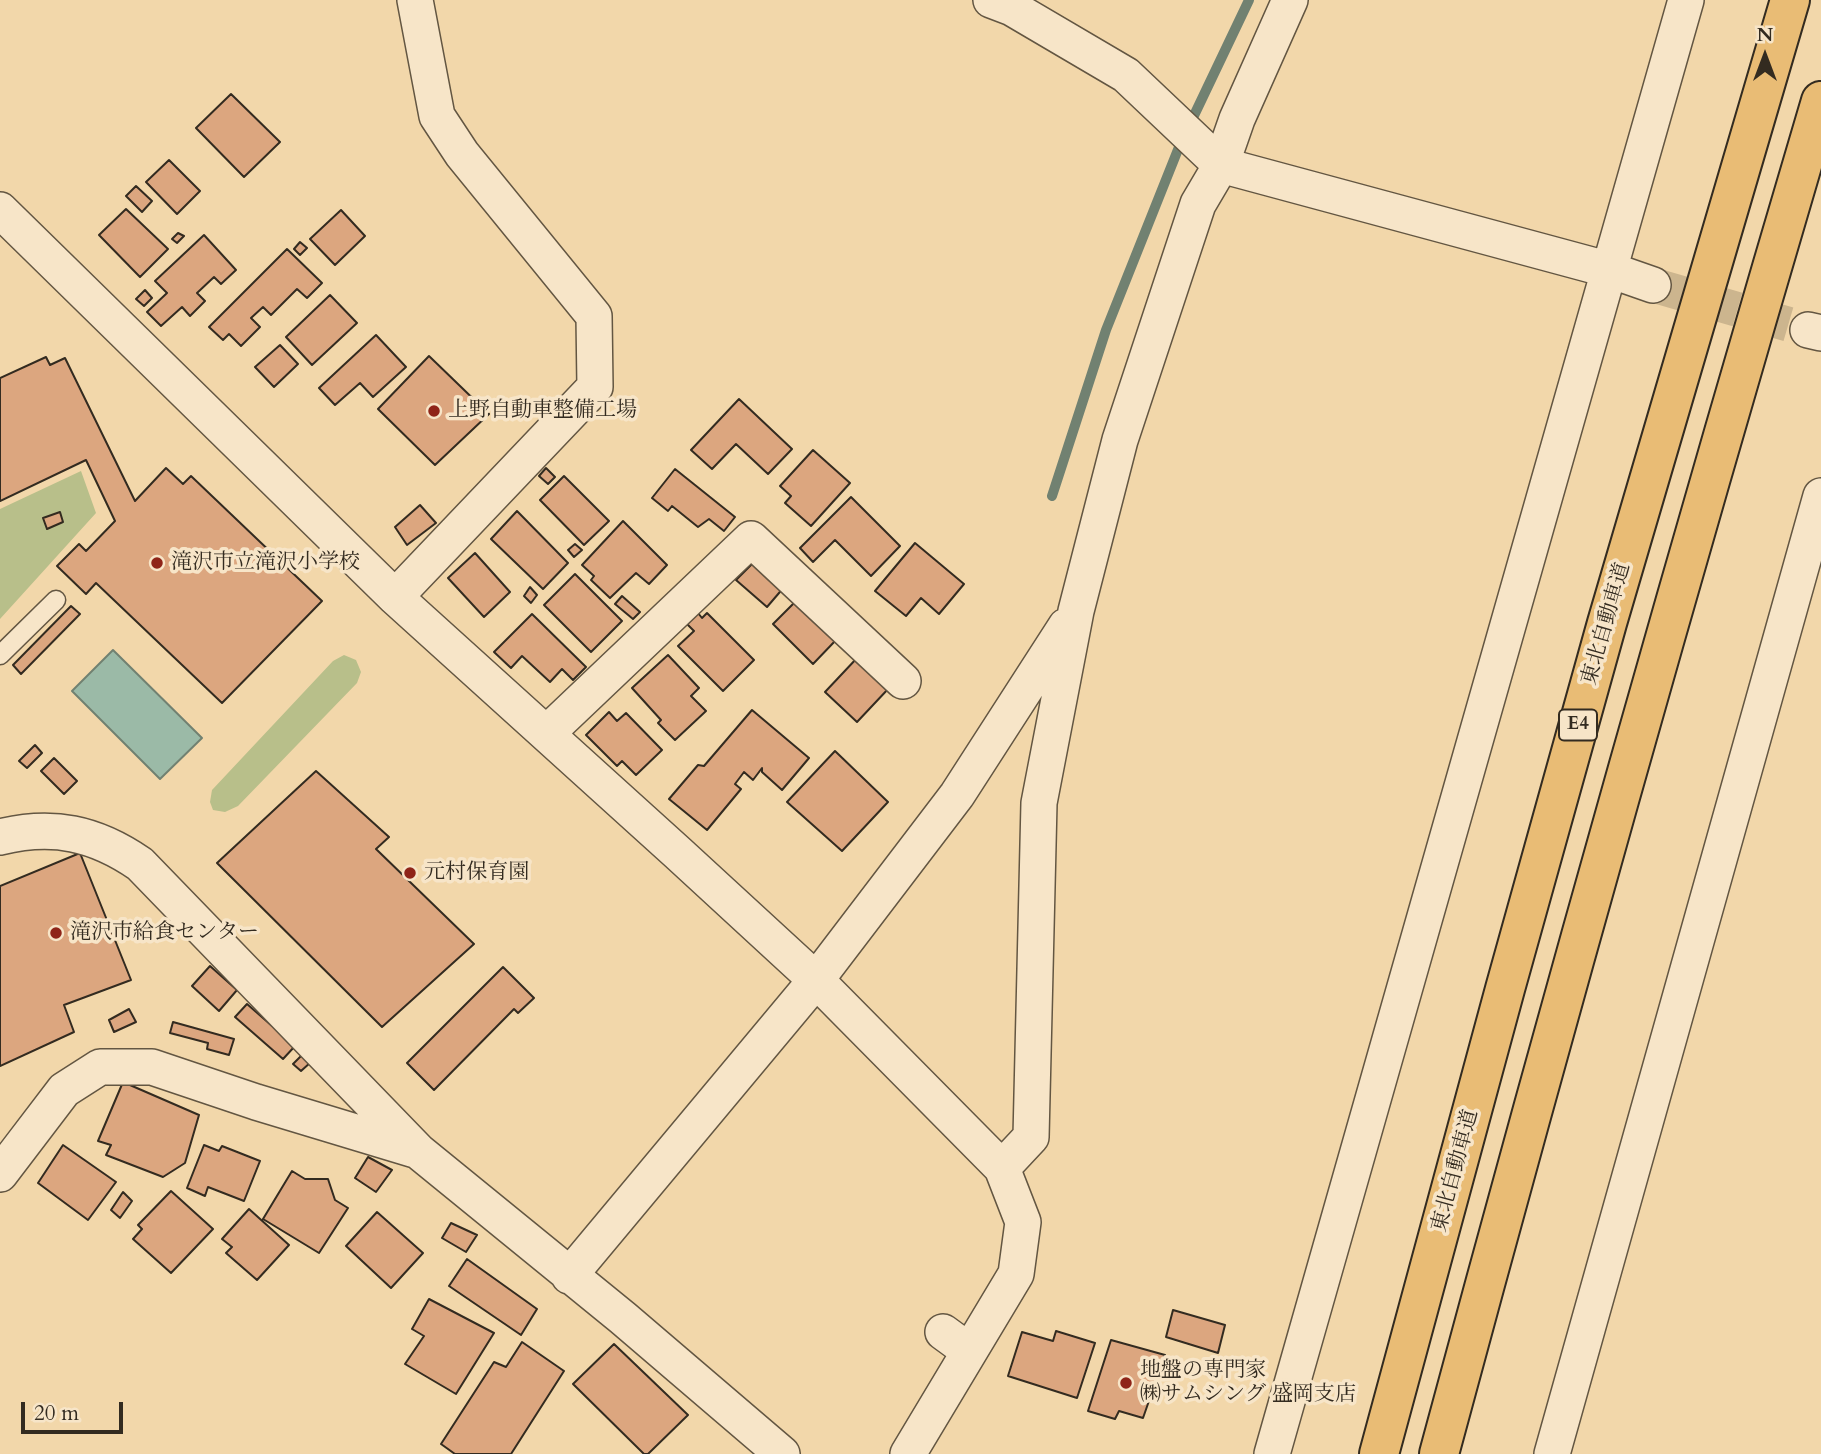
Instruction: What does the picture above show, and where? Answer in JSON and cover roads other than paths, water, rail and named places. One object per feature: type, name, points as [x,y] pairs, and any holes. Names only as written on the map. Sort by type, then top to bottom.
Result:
[{"type":"highway","name":"東北自動車道","points":[[1379,1454],[1603,636],[1790,0]]},
{"type":"highway","points":[[1439,1454],[1560,1003],[1821,100]]},
{"type":"street","points":[[395,597],[595,387],[594,316],[462,154],[437,116],[415,0]]},
{"type":"street","points":[[991,0],[1012,8],[1126,75],[1198,144],[1653,285]]},
{"type":"street","points":[[1198,144],[1237,119],[1290,0]]},
{"type":"street","points":[[1272,1454],[1686,0]]},
{"type":"street","points":[[1002,1168],[1031,1137],[1039,803],[1076,611],[1120,440],[1198,204],[1198,144]]},
{"type":"street","points":[[0,210],[395,597],[816,980],[1002,1168],[1023,1223],[1016,1274],[956,1342],[908,1454]]},
{"type":"street","points":[[1552,1454],[1821,496]]},
{"type":"street","points":[[547,733],[751,539],[902,681]]},
{"type":"street","points":[[569,1276],[816,980],[957,795],[1076,611]]},
{"type":"street","points":[[0,837],[35,831],[67,831],[98,840],[122,851],[140,864],[418,1151],[623,1318],[782,1454]]},
{"type":"street","points":[[0,1174],[64,1090],[100,1067],[152,1067],[418,1151]]},
{"type":"lane","points":[[0,655],[56,600]]},
{"type":"waterway","points":[[1052,496],[1106,330],[1179,147],[1249,0]]},
{"type":"tunnel","points":[[1653,285],[1808,330]]},
{"type":"place","name":"上野自動車整備工場","points":[[434,411]]},
{"type":"place","name":"滝沢市立滝沢小学校","points":[[157,563]]},
{"type":"place","name":"元村保育園","points":[[410,873]]},
{"type":"place","name":"滝沢市給食センター","points":[[56,933]]},
{"type":"place","name":"地盤の専門家 ㈱サムシング 盛岡支店","points":[[1126,1383]]}]
